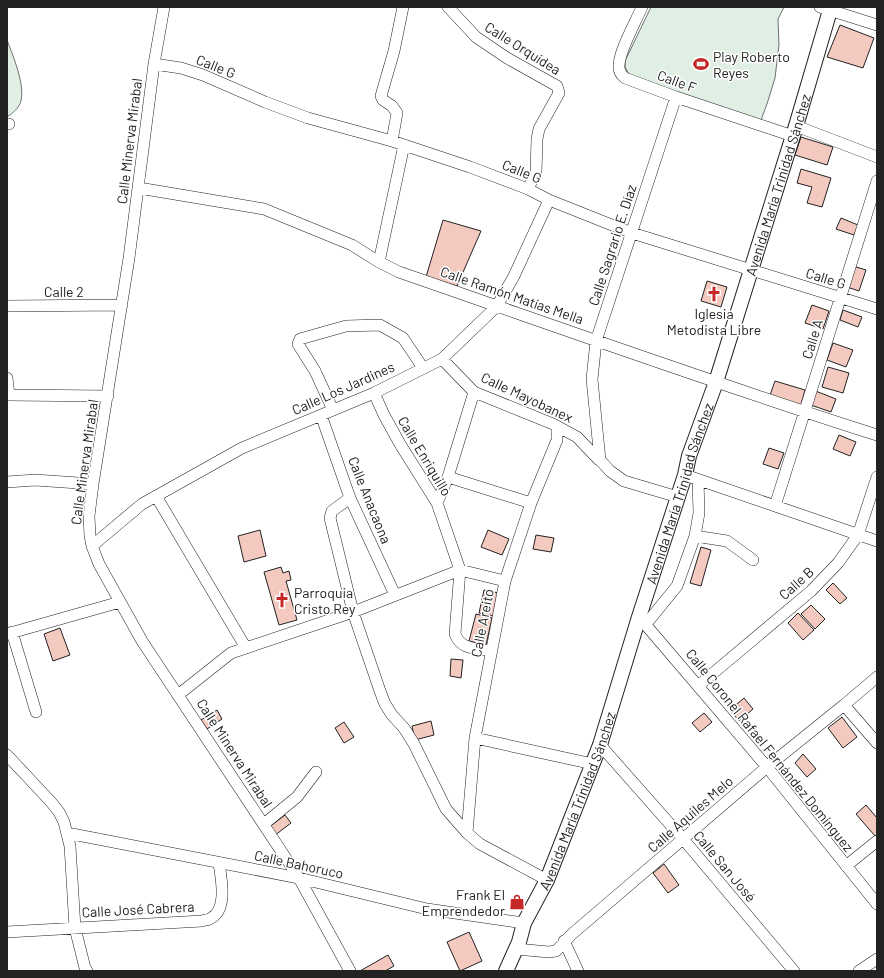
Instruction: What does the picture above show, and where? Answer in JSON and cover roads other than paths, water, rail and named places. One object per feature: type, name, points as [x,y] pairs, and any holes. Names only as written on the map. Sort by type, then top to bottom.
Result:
[{"type":"main road","name":"Avenida María Trinidad Sánchez","points":[[506,971],[516,948],[524,923],[547,880],[593,764],[643,621],[678,497],[691,478],[689,456],[716,382],[795,131],[827,8]]},
{"type":"street","name":"Calle Minerva Mirabal","points":[[164,7],[154,64],[139,188],[122,305],[93,484],[89,516],[90,536],[99,564],[142,641],[299,878],[350,971]]},
{"type":"street","name":"Calle Orquídea","points":[[448,7],[476,37],[507,58],[557,86],[559,93],[539,129],[537,139],[536,172],[528,189]]},
{"type":"street","name":"Calle F","points":[[642,7],[620,55],[619,68],[624,78],[676,97],[795,131],[877,157]]},
{"type":"street","points":[[392,141],[397,113],[392,106],[383,100],[381,96],[394,51],[400,8]]},
{"type":"street","points":[[827,8],[877,25]]},
{"type":"street","name":"Calle G","points":[[154,64],[181,68],[203,75],[265,102],[301,115],[392,141],[470,167],[528,189],[549,200],[632,233],[877,309]]},
{"type":"street","name":"Calle Sagrario E. Díaz","points":[[600,460],[592,380],[596,341],[676,97]]},
{"type":"street","points":[[379,262],[404,145]]},
{"type":"street","name":"Calle A","points":[[775,506],[877,181]]},
{"type":"street","name":"Calle Ramón Matías Mella","points":[[139,188],[264,209],[352,245],[379,262],[399,272],[716,382],[877,435]]},
{"type":"street","name":"Calle Los Jardines","points":[[92,546],[142,504],[242,448],[374,393],[442,359],[497,306],[514,276],[549,200]]},
{"type":"street","name":"Calle 2","points":[[7,306],[122,305]]},
{"type":"street","points":[[333,410],[315,371],[298,344],[300,339],[346,326],[380,325],[403,338],[423,368]]},
{"type":"street","name":"Calle Mayobanex","points":[[442,359],[474,392],[557,426],[577,437],[592,450],[600,460]]},
{"type":"street","points":[[7,378],[8,395],[108,396]]},
{"type":"street","points":[[437,503],[448,477],[474,392]]},
{"type":"street","name":"Calle Enriquillo","points":[[374,393],[400,444],[437,503],[460,570],[455,634],[458,641],[464,646],[492,651]]},
{"type":"street","name":"Calle Anacaona","points":[[321,415],[350,498],[395,596]]},
{"type":"street","name":"Calle Areito","points":[[467,834],[475,738],[505,581],[531,503],[557,440],[557,426]]},
{"type":"street","points":[[600,460],[610,471],[624,480],[678,497]]},
{"type":"street","points":[[448,477],[531,503]]},
{"type":"street","name":"Calle B","points":[[699,686],[811,592],[838,564],[858,535],[877,477]]},
{"type":"street","points":[[691,478],[877,541]]},
{"type":"street","points":[[643,621],[677,586],[695,536],[699,513],[691,478]]},
{"type":"street","points":[[7,482],[35,480],[93,484]]},
{"type":"street","points":[[156,496],[246,648]]},
{"type":"street","points":[[350,498],[332,511],[330,518],[353,612],[385,704],[392,715],[404,728],[414,744],[446,809],[467,834],[480,844],[547,880]]},
{"type":"street","points":[[695,536],[727,542],[753,560]]},
{"type":"street","points":[[178,695],[231,653],[353,612],[460,570],[505,581]]},
{"type":"street","points":[[36,712],[9,633],[120,602]]},
{"type":"street","name":"Calle Coronel Rafael Fernández Domínguez","points":[[643,621],[767,767],[877,904]]},
{"type":"street","name":"Calle Aquiles Melo","points":[[516,948],[549,952],[556,951],[564,941],[684,840],[767,767],[877,677]]},
{"type":"street","points":[[844,705],[877,743]]},
{"type":"street","points":[[475,738],[593,764]]},
{"type":"street","name":"Calle San José","points":[[600,745],[684,840],[794,971]]},
{"type":"street","points":[[7,755],[55,807],[64,822],[70,846],[75,928],[87,971]]},
{"type":"street","points":[[264,824],[297,797],[316,772]]},
{"type":"street","name":"Calle Bahoruco","points":[[67,833],[299,878],[427,909],[524,923]]},
{"type":"street","points":[[846,866],[877,841]]},
{"type":"street","name":"Calle José Cabrera","points":[[7,932],[202,921],[212,918],[219,911],[223,901],[219,862]]},
{"type":"street","points":[[564,941],[578,971]]},
{"type":"street","points":[[859,971],[877,959]]},
{"type":"place","name":"Play Roberto Reyes","points":[[701,64]]},
{"type":"place","name":"Iglesia Metodista Libre","points":[[714,294]]},
{"type":"place","name":"Parroquia Cristo Rey","points":[[282,600]]},
{"type":"place","name":"Frank El Emprendedor","points":[[517,902]]}]
